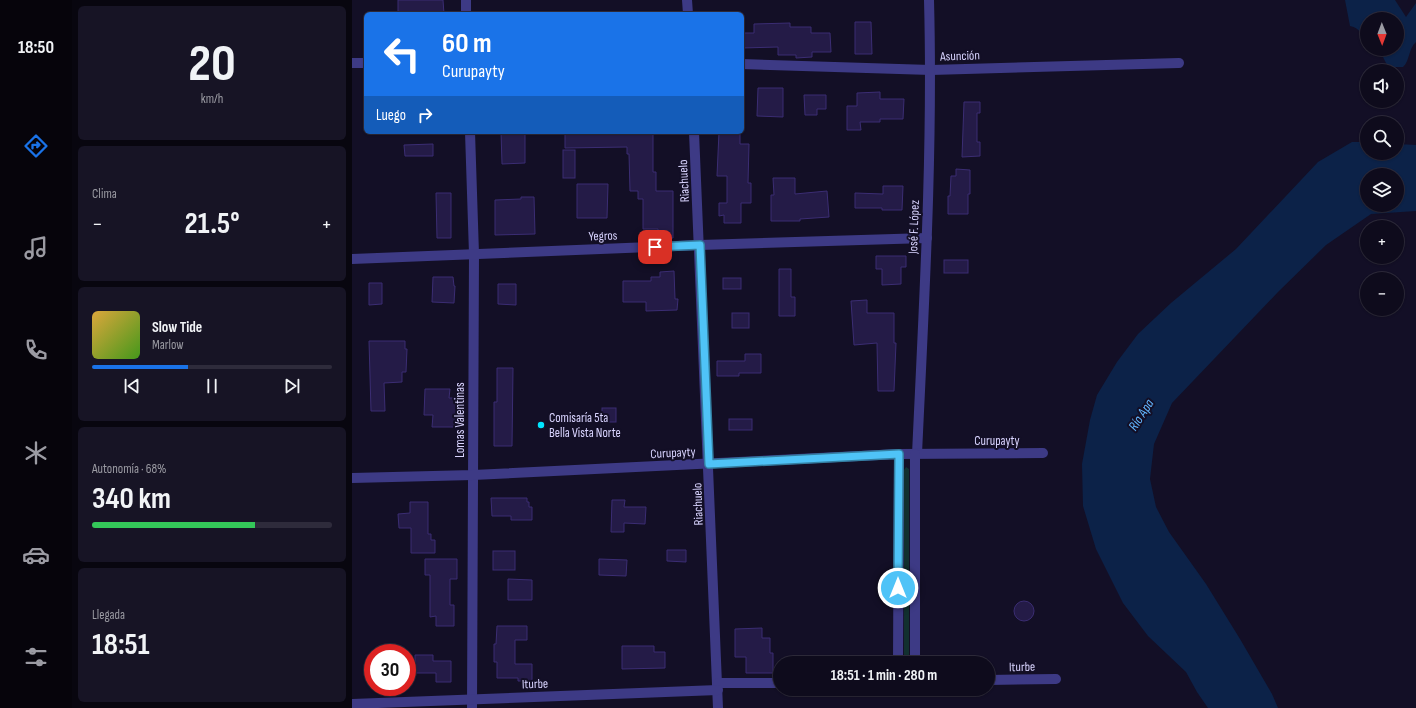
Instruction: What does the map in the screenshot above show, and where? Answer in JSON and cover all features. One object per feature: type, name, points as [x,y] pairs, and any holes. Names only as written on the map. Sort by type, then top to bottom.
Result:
[{"type":"street","points":[[466,0],[466,12]]},
{"type":"street","points":[[687,0],[688,12]]},
{"type":"street","name":"José F. López","points":[[914,656],[916,454],[927,238],[931,70],[929,0]]},
{"type":"street","points":[[352,63],[364,63]]},
{"type":"street","name":"Asunción","points":[[744,64],[931,70],[1179,63]]},
{"type":"street","name":"Lomas Valentinas","points":[[470,134],[474,254],[472,704]]},
{"type":"street","name":"Riachuelo","points":[[694,134],[700,245],[718,708]]},
{"type":"street","name":"Yegros","points":[[352,259],[700,245],[927,238]]},
{"type":"street","name":"Curupayty","points":[[352,478],[473,475],[899,454],[1043,453]]},
{"type":"street","points":[[898,656],[899,454]]},
{"type":"street","name":"Iturbe","points":[[995,680],[1056,679]]},
{"type":"street","name":"Iturbe","points":[[352,704],[472,704],[773,683]]},
{"type":"green space","points":[[906,467],[909,469],[909,656],[904,656],[904,470]]},
{"type":"water","points":[[1345,0],[1395,0],[1403,12],[1360,12],[1360,32],[1356,28],[1350,26]]},
{"type":"water","points":[[1416,3],[1416,42],[1413,45],[1407,62],[1404,66],[1404,64],[1386,64],[1382,56],[1404,56],[1404,14],[1406,17]]},
{"type":"water","name":"Río Apa","points":[[1352,142],[1360,142],[1360,160],[1404,160],[1404,144],[1416,145],[1416,211],[1404,212],[1404,168],[1360,168],[1360,212],[1401,212],[1371,214],[1360,220],[1360,222],[1326,245],[1278,292],[1172,403],[1154,444],[1150,479],[1156,507],[1169,532],[1206,584],[1240,639],[1272,694],[1278,708],[1208,708],[1186,672],[1148,636],[1123,603],[1096,549],[1083,506],[1082,464],[1090,420],[1097,395],[1117,362],[1138,334],[1171,303],[1236,249],[1318,162]]},
{"type":"building","points":[[398,0],[443,0],[444,12],[398,12]]},
{"type":"building","points":[[855,22],[871,22],[872,54],[855,54]]},
{"type":"building","points":[[790,23],[790,27],[811,27],[811,33],[830,33],[831,52],[812,52],[812,57],[796,58],[796,55],[778,55],[778,47],[744,48],[744,33],[754,33],[754,24]]},
{"type":"building","points":[[758,88],[783,88],[783,117],[757,116]]},
{"type":"building","points":[[880,92],[880,99],[904,99],[903,119],[880,119],[880,122],[860,122],[861,130],[847,130],[847,106],[857,106],[857,93]]},
{"type":"building","points":[[804,95],[826,95],[826,109],[817,109],[817,115],[805,115]]},
{"type":"building","points":[[964,102],[980,102],[980,113],[977,113],[977,142],[980,142],[980,156],[962,157]]},
{"type":"building","points":[[501,134],[525,134],[525,163],[502,164]]},
{"type":"building","points":[[565,134],[653,134],[653,172],[656,172],[656,191],[673,191],[673,238],[658,238],[658,229],[643,229],[643,199],[638,199],[638,191],[630,191],[629,154],[627,154],[627,147],[565,148]]},
{"type":"building","points":[[719,134],[740,134],[740,144],[749,144],[748,183],[751,183],[751,203],[741,203],[741,223],[724,223],[724,215],[719,216],[719,203],[727,203],[727,176],[717,176]]},
{"type":"building","points":[[433,144],[433,156],[405,156],[404,145]]},
{"type":"building","points":[[563,150],[575,150],[575,178],[563,178]]},
{"type":"building","points":[[956,169],[970,170],[968,214],[948,214],[948,196],[950,196],[951,176],[956,176]]},
{"type":"building","points":[[773,178],[795,178],[795,194],[827,191],[829,217],[800,219],[800,221],[771,221],[771,195],[774,195]]},
{"type":"building","points":[[577,184],[608,184],[607,218],[577,218]]},
{"type":"building","points":[[883,186],[903,186],[902,210],[855,208],[855,193],[883,194]]},
{"type":"building","points":[[436,193],[451,193],[451,238],[437,238]]},
{"type":"building","points":[[521,197],[534,197],[535,234],[495,235],[495,200],[521,199]]},
{"type":"building","points":[[876,256],[906,256],[906,267],[901,267],[901,284],[882,285],[882,269],[876,269]]},
{"type":"building","points":[[944,260],[968,260],[968,273],[944,273]]},
{"type":"building","points":[[779,269],[791,269],[791,297],[795,297],[795,316],[779,316]]},
{"type":"building","points":[[674,271],[675,299],[678,299],[677,310],[646,311],[646,302],[623,302],[623,281],[651,281],[651,277],[660,277],[660,272]]},
{"type":"building","points":[[433,277],[453,277],[455,286],[454,303],[432,302]]},
{"type":"building","points":[[723,278],[741,278],[741,289],[723,289]]},
{"type":"building","points":[[369,283],[382,283],[382,304],[369,305]]},
{"type":"building","points":[[498,284],[516,284],[516,305],[498,304]]},
{"type":"building","points":[[867,300],[867,313],[894,313],[894,343],[896,343],[894,391],[878,391],[877,343],[854,345],[851,301]]},
{"type":"building","points":[[732,313],[749,313],[749,328],[732,328]]},
{"type":"building","points":[[369,341],[405,341],[405,349],[407,349],[406,372],[402,372],[402,382],[384,383],[385,411],[371,411]]},
{"type":"building","points":[[745,354],[761,354],[761,373],[739,373],[739,376],[717,376],[717,361],[745,361]]},
{"type":"building","points":[[497,368],[513,368],[512,446],[494,446],[494,402],[497,402]]},
{"type":"building","points":[[425,389],[450,389],[449,398],[461,398],[461,427],[432,427],[433,415],[424,415]]},
{"type":"building","points":[[602,408],[616,408],[616,422],[602,422]]},
{"type":"building","points":[[729,419],[752,419],[752,430],[729,430]]},
{"type":"building","points":[[491,498],[527,498],[529,507],[532,507],[532,520],[511,520],[511,516],[492,516]]},
{"type":"building","points":[[612,500],[625,500],[624,507],[646,507],[645,524],[624,523],[624,532],[611,532]]},
{"type":"building","points":[[410,502],[428,502],[428,534],[431,534],[431,540],[435,540],[435,553],[411,553],[411,528],[399,528],[398,514],[410,513]]},
{"type":"building","points":[[667,550],[686,550],[686,562],[667,561]]},
{"type":"building","points":[[493,551],[515,551],[515,570],[493,570]]},
{"type":"building","points":[[425,559],[457,559],[457,579],[450,579],[450,605],[454,605],[454,626],[436,626],[436,616],[430,617],[430,575],[425,575]]},
{"type":"building","points":[[599,559],[627,560],[626,576],[599,575]]},
{"type":"building","points":[[508,579],[532,580],[532,600],[508,600]]},
{"type":"building","points":[[1020,601],[1028,601],[1034,607],[1034,615],[1028,621],[1020,621],[1014,615],[1014,607]]},
{"type":"building","points":[[497,626],[527,626],[527,640],[515,640],[515,664],[532,664],[532,681],[518,681],[518,678],[497,678],[497,662],[494,662],[494,644],[496,644]]},
{"type":"building","points":[[762,628],[762,638],[770,638],[770,653],[773,653],[773,673],[746,673],[746,657],[735,657],[735,629]]},
{"type":"building","points":[[622,646],[654,646],[654,652],[665,652],[665,668],[622,669]]},
{"type":"building","points":[[416,655],[433,655],[433,661],[451,661],[451,682],[436,682],[436,673],[416,673]]},
{"type":"place","name":"Comisaría 5ta Bella Vista Norte","points":[[541,425]]},
{"type":"route","points":[[655,247],[700,245],[709,464],[899,454],[898,588]]}]
